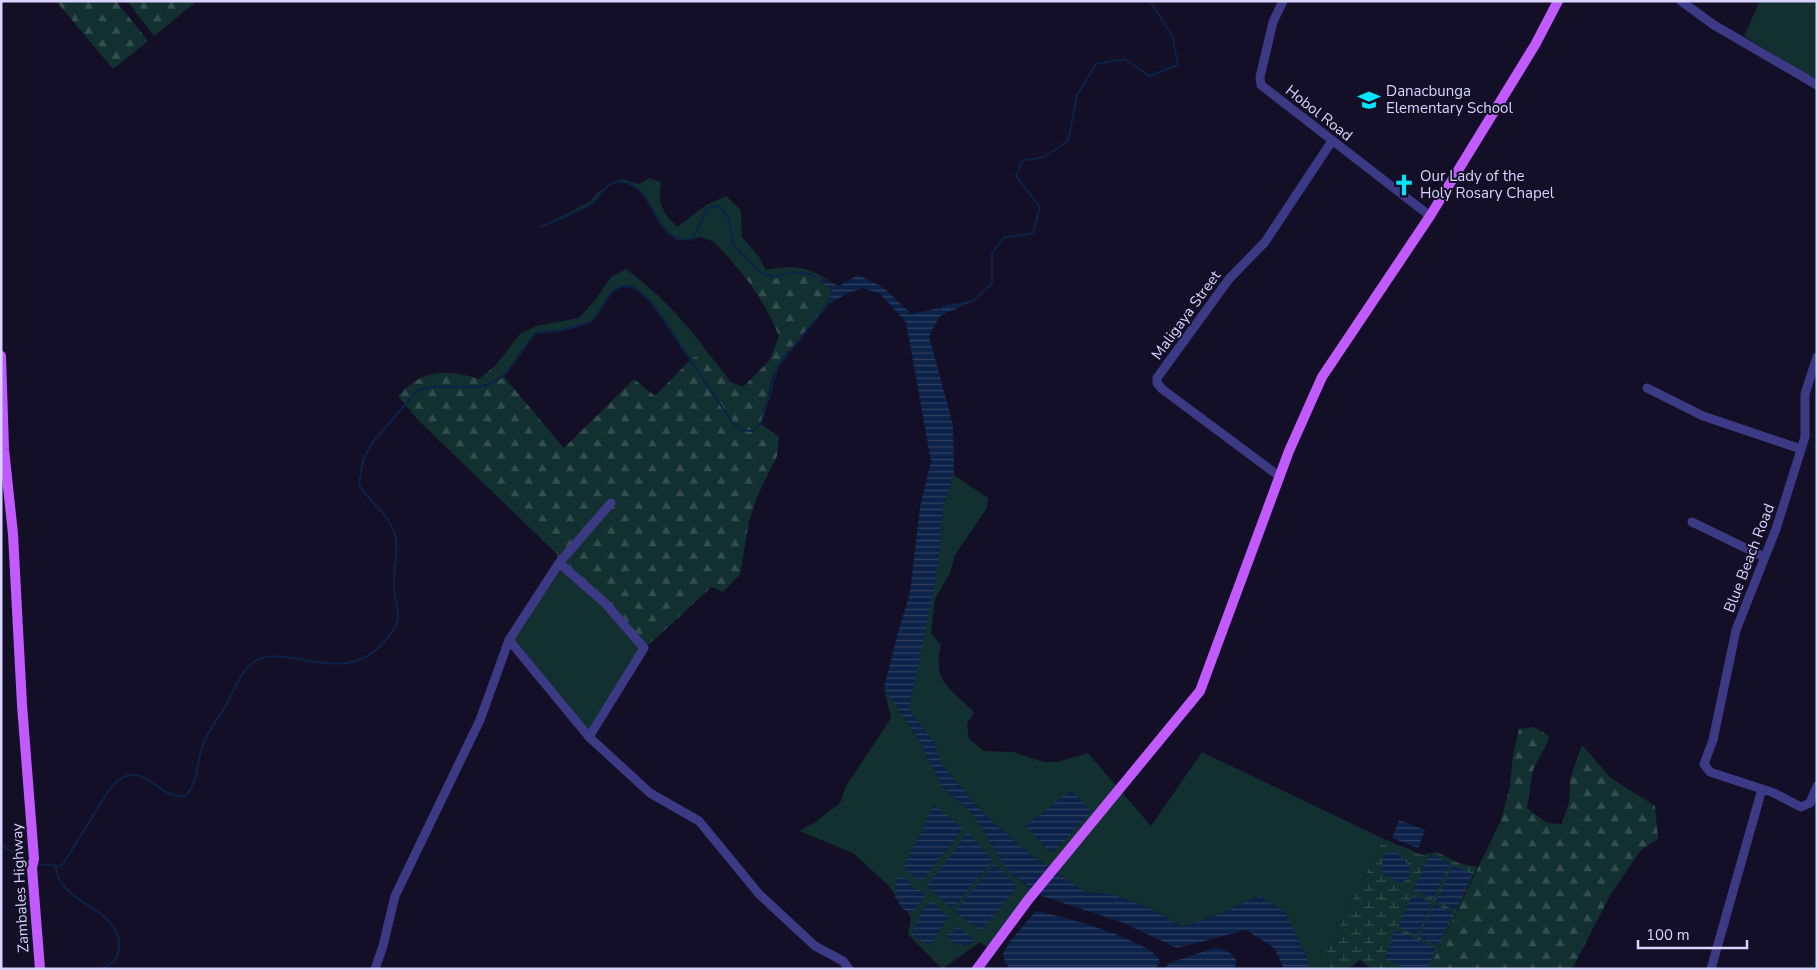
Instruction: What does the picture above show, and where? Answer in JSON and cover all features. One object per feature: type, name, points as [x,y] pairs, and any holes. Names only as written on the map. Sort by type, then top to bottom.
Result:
[{"type":"main road","points":[[977,969],[1028,900],[1200,692],[1279,476],[1322,376],[1430,216],[1536,45],[1558,1]]},
{"type":"main road","name":"Zambales Highway","points":[[1,356],[4,449],[13,534],[22,705],[40,969]]},
{"type":"street","name":"Hobol Road","points":[[1284,1],[1274,22],[1260,81],[1265,89],[1430,216]]},
{"type":"street","points":[[1681,1],[1714,25],[1817,85]]},
{"type":"street","name":"Maligaya Street","points":[[1279,476],[1162,389],[1157,383],[1157,378],[1229,279],[1265,242],[1332,141]]},
{"type":"street","name":"Blue Beach Road","points":[[1762,789],[1706,769],[1704,764],[1713,740],[1736,630],[1776,529],[1801,449],[1806,425],[1805,394],[1817,357]]},
{"type":"street","points":[[1647,388],[1703,416],[1801,449]]},
{"type":"street","points":[[374,969],[383,946],[395,896],[480,720],[509,640],[559,563],[611,503]]},
{"type":"street","points":[[1692,522],[1764,557]]},
{"type":"street","points":[[559,563],[605,603],[644,648],[589,737]]},
{"type":"street","points":[[509,640],[589,737],[650,793],[699,821],[759,894],[815,946],[844,960],[849,969]]},
{"type":"street","points":[[1711,969],[1762,789],[1798,806],[1808,805],[1817,786]]},
{"type":"green space","points":[[56,1],[116,1],[148,41],[113,69]]},
{"type":"green space","points":[[127,1],[197,1],[154,36]]},
{"type":"green space","points":[[1760,1],[1817,1],[1817,81],[1744,36]]},
{"type":"green space","points":[[649,178],[661,182],[660,197],[662,207],[677,227],[706,205],[726,196],[741,210],[742,237],[759,257],[766,270],[785,267],[801,268],[832,282],[811,274],[792,272],[777,277],[761,273],[740,253],[730,259],[714,242],[701,237],[678,240],[667,233],[641,192],[629,183],[618,181],[602,190],[593,203],[541,227],[591,201],[597,193],[612,182],[622,179],[639,184]]},
{"type":"green space","points":[[740,253],[762,273],[777,277],[792,272],[811,274],[832,290],[822,311],[778,365],[772,379],[761,424],[779,437],[777,456],[756,499],[749,522],[740,574],[723,592],[712,587],[644,648],[559,563],[557,554],[417,419],[398,396],[407,387],[426,376],[446,373],[479,379],[495,366],[564,448],[634,379],[655,396],[690,360],[706,350],[731,382],[743,387],[769,361],[779,336],[758,296],[730,259]]},
{"type":"green space","points":[[626,269],[669,306],[706,350],[690,360],[667,323],[645,296],[633,289],[622,287],[611,293],[595,317],[588,323],[569,329],[535,333],[504,376],[495,366],[519,335],[536,326],[579,318],[596,299],[611,277]]},
{"type":"green space","points":[[954,475],[988,498],[987,508],[955,555],[950,573],[935,599],[931,633],[941,645],[939,668],[941,676],[951,690],[974,712],[967,724],[969,739],[984,751],[1013,752],[1044,762],[1057,762],[1088,753],[1151,826],[1202,752],[1384,839],[1326,952],[1330,969],[1309,969],[1307,958],[1285,912],[1259,896],[1222,913],[1182,927],[1150,908],[1114,895],[1085,892],[1032,856],[987,817],[941,763],[934,742],[909,710],[940,550],[943,506]]},
{"type":"green space","points":[[559,563],[644,648],[589,737],[509,640]]},
{"type":"green space","points":[[884,688],[917,737],[942,786],[974,815],[1007,870],[1035,892],[991,950],[980,942],[942,969],[908,934],[911,917],[888,885],[853,853],[799,831],[814,823],[840,803],[846,786],[891,718]]},
{"type":"green space","points":[[1534,727],[1549,736],[1533,770],[1527,808],[1547,823],[1562,824],[1569,802],[1570,779],[1582,745],[1611,778],[1655,806],[1658,839],[1641,850],[1611,894],[1572,969],[1429,969],[1501,820],[1510,786],[1513,755],[1519,729]]},
{"type":"green space","points":[[1384,839],[1422,855],[1437,852],[1461,864],[1477,867],[1429,969],[1371,969],[1360,960],[1348,969],[1330,969],[1326,952]]},
{"type":"water","points":[[811,274],[839,286],[858,275],[883,287],[911,314],[973,301],[940,316],[929,336],[953,425],[954,475],[943,506],[940,550],[935,584],[909,710],[934,742],[941,763],[987,817],[1032,856],[1085,892],[1114,895],[1150,908],[1182,927],[1222,913],[1259,896],[1285,912],[1307,958],[1309,969],[1284,969],[1274,948],[1246,930],[1177,948],[1121,922],[1042,896],[1007,870],[974,815],[942,786],[917,737],[884,688],[910,593],[920,507],[931,461],[906,322],[880,294],[863,288],[848,293],[827,305],[832,290]]},
{"type":"water","points":[[1071,790],[1091,811],[1063,843],[1051,853],[1025,826]]},
{"type":"water","points":[[934,805],[963,828],[922,882],[903,868]]},
{"type":"water","points":[[1399,820],[1425,830],[1418,848],[1392,838]]},
{"type":"water","points":[[968,832],[993,861],[952,909],[927,886]]},
{"type":"water","points":[[1394,850],[1409,865],[1409,876],[1402,883],[1387,877],[1381,871],[1384,854]]},
{"type":"water","points":[[1430,854],[1450,863],[1433,899],[1413,890]]},
{"type":"water","points":[[995,863],[1017,887],[981,931],[955,912]]},
{"type":"water","points":[[1453,865],[1472,874],[1456,910],[1436,901]]},
{"type":"water","points":[[901,875],[909,881],[912,888],[920,890],[926,895],[912,913],[903,909],[895,897],[897,890],[895,883]]},
{"type":"water","points":[[1413,895],[1432,903],[1417,936],[1398,927]]},
{"type":"water","points":[[930,902],[933,902],[948,917],[930,946],[911,934],[924,908]]},
{"type":"water","points":[[1434,904],[1453,913],[1438,946],[1419,937]]},
{"type":"water","points":[[1036,911],[1084,923],[1124,938],[1154,954],[1160,962],[1155,969],[1011,969],[1005,963],[1003,954],[1010,941]]},
{"type":"water","points":[[956,925],[975,941],[967,947],[960,943],[957,946],[947,937],[948,933],[953,932]]},
{"type":"water","points":[[1396,930],[1436,948],[1427,969],[1405,969],[1384,958]]},
{"type":"water","points":[[1214,948],[1225,950],[1233,956],[1237,962],[1233,969],[1163,969],[1170,963]]},
{"type":"waterway","points":[[939,311],[942,307],[973,301],[992,283],[992,253],[1004,238],[1033,233],[1040,207],[1016,176],[1022,161],[1044,157],[1068,141],[1077,95],[1096,64],[1125,59],[1149,76],[1178,65],[1173,37],[1150,1]]},
{"type":"waterway","points":[[541,227],[590,205],[614,182],[627,183],[637,188],[644,195],[668,232],[677,237],[689,240],[695,235],[707,208],[719,206],[729,219],[733,245],[761,273],[777,277],[792,272],[812,275]]},
{"type":"waterway","points":[[36,864],[60,866],[63,864],[111,787],[122,778],[132,775],[140,776],[175,796],[186,796],[193,784],[202,747],[207,736],[242,674],[250,665],[263,658],[278,656],[330,664],[349,663],[367,656],[389,636],[398,620],[394,590],[395,536],[386,517],[359,484],[363,460],[372,443],[418,390],[431,387],[479,387],[490,384],[504,376],[535,333],[563,330],[588,323],[595,317],[611,293],[622,286],[634,287],[652,303],[733,423],[741,430],[751,431],[761,424],[778,366],[829,303]]},
{"type":"waterway","points":[[1,845],[29,862]]},
{"type":"waterway","points":[[56,867],[59,880],[67,890],[101,914],[111,923],[117,934],[119,948],[117,956],[111,964],[100,969]]},
{"type":"place","name":"Danacbunga Elementary School","points":[[1369,100]]},
{"type":"place","name":"Our Lady of the Holy Rosary Chapel","points":[[1404,185]]}]
